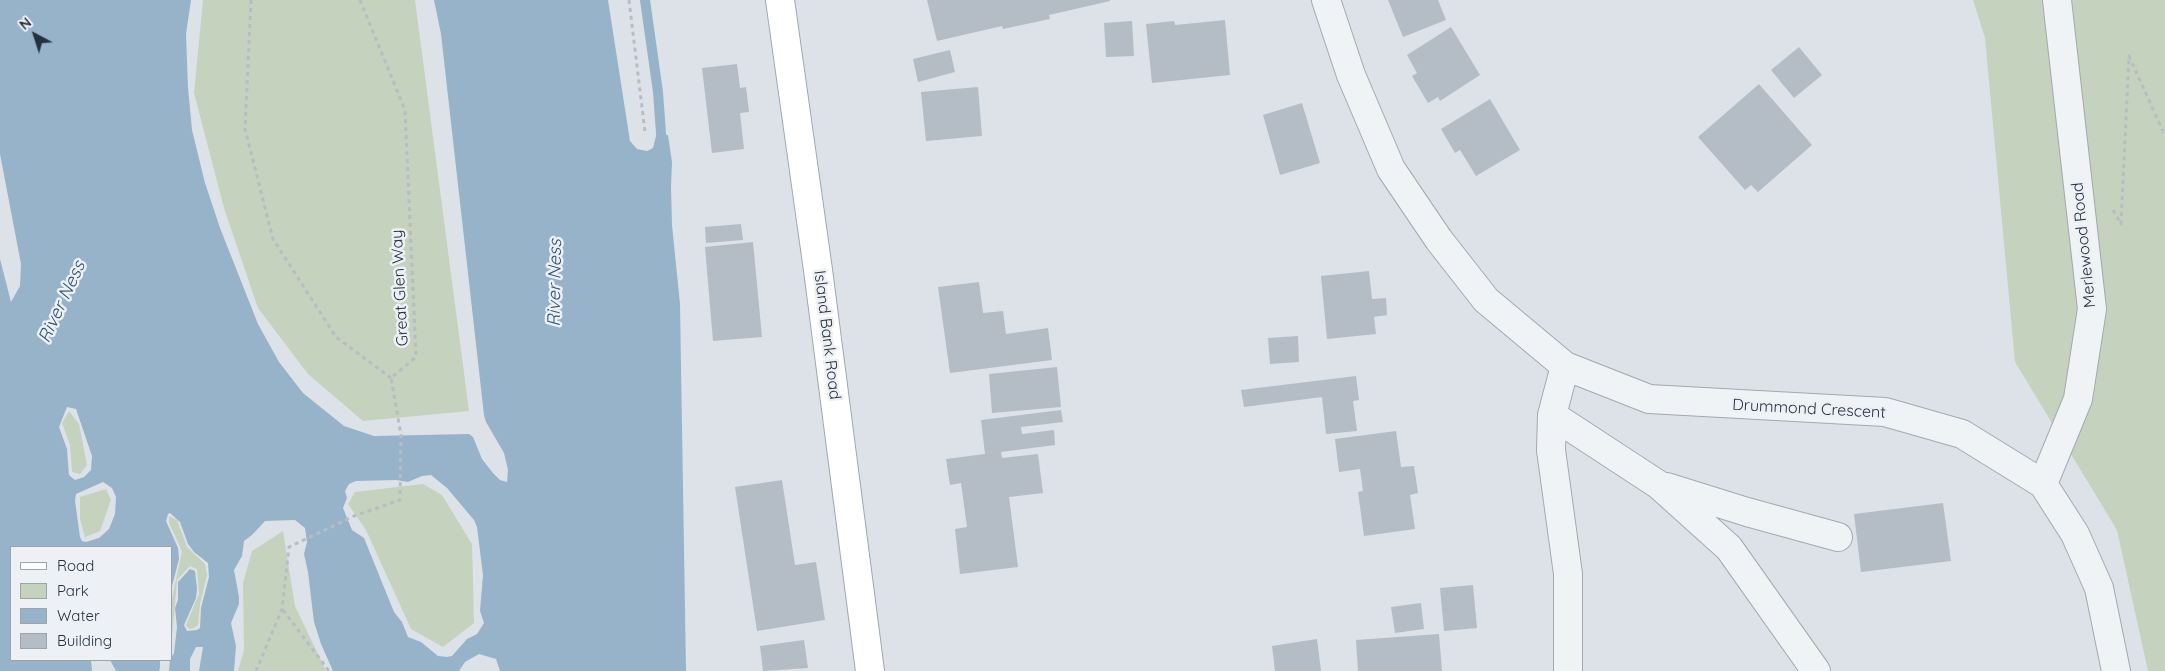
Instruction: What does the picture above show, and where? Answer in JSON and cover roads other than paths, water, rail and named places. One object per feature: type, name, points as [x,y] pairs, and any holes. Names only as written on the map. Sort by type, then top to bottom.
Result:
[{"type":"main road","name":"Island Bank Road","points":[[780,0],[818,270],[870,671]]},
{"type":"street","name":"Drummond Crescent","points":[[1326,0],[1351,75],[1391,169],[1439,240],[1486,300],[1565,366],[1649,399],[1886,412],[1962,434],[2043,484]]},
{"type":"street","name":"Merlewood Road","points":[[2043,484],[2078,399],[2092,309],[2057,0]]},
{"type":"street","points":[[1565,366],[1552,415],[1551,450],[1568,574],[1568,671]]},
{"type":"street","points":[[1552,415],[1659,484],[1730,548],[1816,671]]},
{"type":"street","points":[[1659,484],[1747,512],[1838,537]]},
{"type":"street","points":[[2043,484],[2075,534],[2099,588],[2116,671]]},
{"type":"water","name":"River Ness","points":[[0,0],[191,0],[186,34],[192,130],[205,183],[220,228],[258,324],[279,362],[303,393],[344,426],[374,436],[469,434],[473,437],[482,459],[493,473],[500,480],[507,482],[508,470],[504,453],[484,415],[441,34],[434,0],[608,0],[630,141],[637,149],[647,151],[653,148],[656,136],[668,135],[672,162],[672,225],[680,304],[686,671],[500,671],[496,659],[479,654],[465,662],[459,671],[333,671],[314,622],[304,554],[307,542],[305,528],[295,520],[265,521],[244,541],[242,556],[234,570],[239,604],[231,623],[236,646],[234,671],[199,671],[203,647],[196,647],[190,659],[190,671],[169,671],[170,661],[172,661],[174,653],[177,627],[175,608],[178,600],[178,582],[190,569],[195,571],[196,598],[184,625],[187,631],[197,630],[200,628],[201,608],[209,577],[208,563],[194,552],[188,544],[180,522],[170,513],[166,521],[178,548],[179,559],[172,586],[172,546],[10,546],[10,661],[91,661],[92,671],[0,671],[0,259],[11,302],[20,286],[21,264],[0,154]],"holes":[[[67,407],[76,409],[92,456],[91,470],[84,477],[75,480],[69,475],[67,449],[59,427]],[[431,475],[447,488],[474,520],[477,527],[483,575],[480,611],[484,623],[477,634],[467,639],[452,656],[447,657],[438,656],[421,642],[408,637],[402,622],[394,612],[364,538],[352,530],[343,508],[347,498],[345,491],[349,484],[356,481],[396,480],[408,482],[422,476]],[[103,482],[112,488],[116,497],[115,514],[109,529],[99,538],[86,542],[82,541],[75,501],[76,494]]]},
{"type":"water","points":[[111,661],[160,661],[159,671],[116,671]]},
{"type":"waterway","points":[[645,0],[658,92],[662,147]]}]
